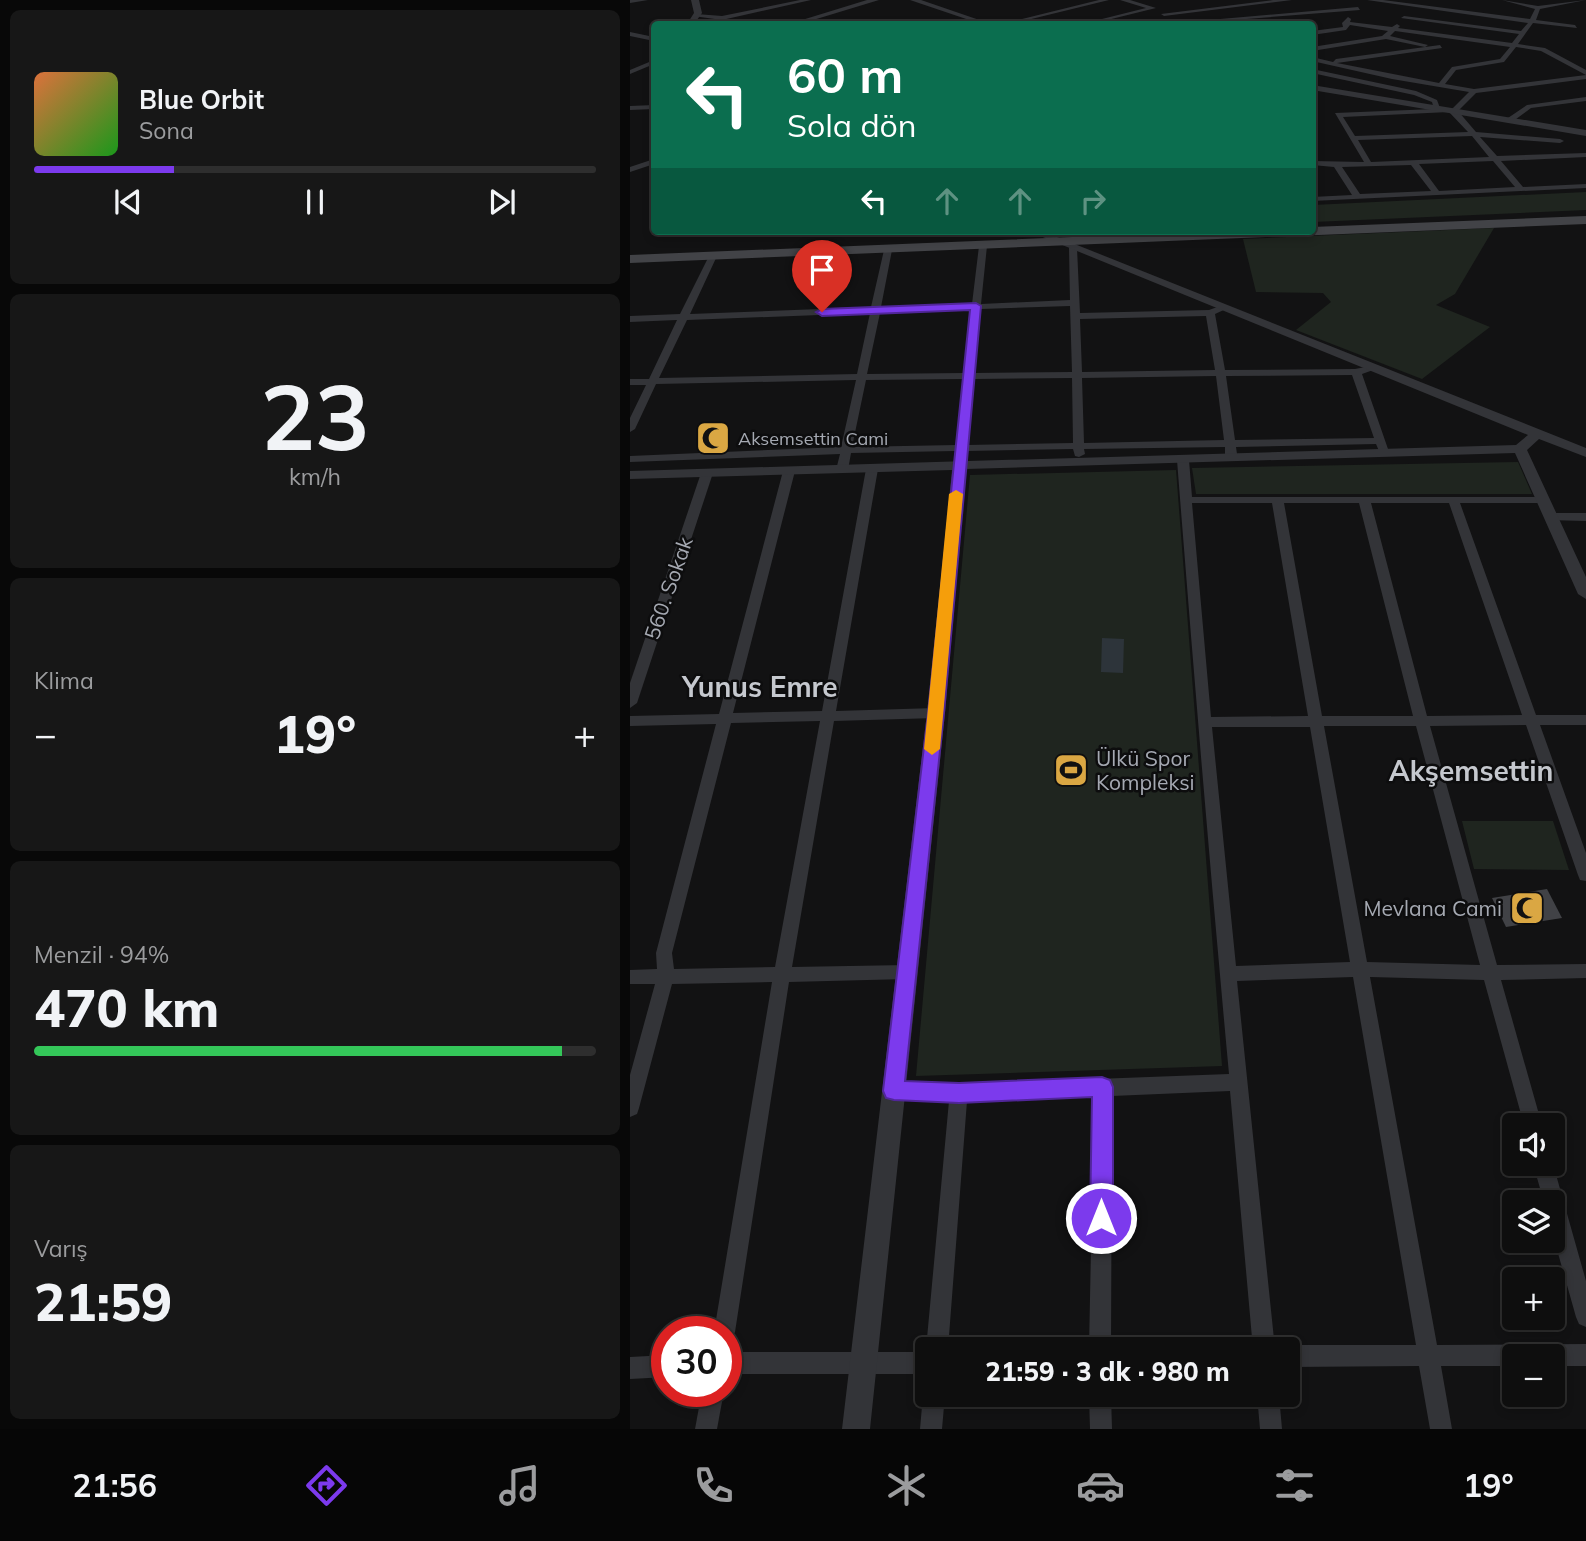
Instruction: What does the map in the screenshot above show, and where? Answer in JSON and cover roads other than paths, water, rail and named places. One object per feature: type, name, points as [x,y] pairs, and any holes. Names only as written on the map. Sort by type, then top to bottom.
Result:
[{"type":"main road","points":[[1316,226],[1586,214]]},
{"type":"main road","points":[[1316,233],[1586,220]]},
{"type":"main road","points":[[630,253],[972,241],[1022,235]]},
{"type":"main road","points":[[630,259],[1068,245],[1275,235]]},
{"type":"street","points":[[630,1],[645,0]]},
{"type":"street","points":[[692,21],[698,5],[695,0]]},
{"type":"street","points":[[696,16],[722,18],[808,0]]},
{"type":"street","points":[[803,21],[875,0]]},
{"type":"street","points":[[914,0],[978,21]]},
{"type":"street","points":[[1018,21],[1106,0]]},
{"type":"street","points":[[1123,0],[1153,8],[1170,21]]},
{"type":"street","points":[[1135,3],[1159,0]]},
{"type":"street","points":[[1164,14],[1289,0]]},
{"type":"street","points":[[1316,32],[1347,27],[1348,20],[1371,0],[1575,27],[1586,26]]},
{"type":"street","points":[[1506,0],[1519,1],[1538,8],[1583,0]]},
{"type":"street","points":[[1385,37],[1415,6]]},
{"type":"street","points":[[1098,21],[1153,8]]},
{"type":"street","points":[[1440,86],[1454,68],[1502,61],[1532,21],[1538,8]]},
{"type":"street","points":[[1209,21],[1359,9]]},
{"type":"street","points":[[1404,18],[1522,33]]},
{"type":"street","points":[[1316,21],[1348,20],[1543,50],[1586,75]]},
{"type":"street","points":[[1575,27],[1586,33]]},
{"type":"street","points":[[630,34],[651,38]]},
{"type":"street","points":[[1316,48],[1385,37],[1440,47]]},
{"type":"street","points":[[1316,70],[1330,63],[1448,47],[1457,37]]},
{"type":"street","points":[[1316,60],[1474,92],[1586,75]]},
{"type":"street","points":[[630,72],[651,63]]},
{"type":"street","points":[[1316,73],[1416,93],[1435,101],[1437,108]]},
{"type":"street","points":[[1537,83],[1547,90]]},
{"type":"street","points":[[1316,88],[1586,133]]},
{"type":"street","points":[[1369,164],[1338,115],[1452,111],[1474,92]]},
{"type":"street","points":[[1557,96],[1567,102]]},
{"type":"street","points":[[1509,120],[1529,107],[1586,99]]},
{"type":"street","points":[[630,108],[651,107]]},
{"type":"street","points":[[1452,111],[1521,189]]},
{"type":"street","points":[[1553,128],[1569,156]]},
{"type":"street","points":[[1352,138],[1474,134],[1560,141]]},
{"type":"street","points":[[1316,172],[1369,164],[1586,155]]},
{"type":"street","points":[[1413,162],[1437,193]]},
{"type":"street","points":[[630,170],[651,163]]},
{"type":"street","points":[[1316,163],[1338,168],[1358,197]]},
{"type":"street","points":[[1316,199],[1586,186]]},
{"type":"street","points":[[1044,235],[1586,453]]},
{"type":"street","points":[[1068,245],[1074,303],[1079,454]]},
{"type":"street","points":[[856,1429],[936,713],[983,246]]},
{"type":"street","points":[[842,470],[888,250]]},
{"type":"street","points":[[630,429],[713,256]]},
{"type":"street","points":[[630,319],[1074,303]]},
{"type":"street","points":[[1074,316],[1210,313],[1223,308]]},
{"type":"street","points":[[1210,313],[1231,452]]},
{"type":"street","points":[[630,382],[1356,372],[1372,367]]},
{"type":"street","points":[[1356,372],[1382,447]]},
{"type":"street","points":[[630,460],[846,450],[960,457],[1382,447],[1520,449],[1537,434]]},
{"type":"street","points":[[1520,449],[1586,594]]},
{"type":"street","points":[[1079,454],[1183,460],[1231,452]]},
{"type":"street","points":[[732,473],[738,456]]},
{"type":"street","points":[[630,475],[872,469],[960,457]]},
{"type":"street","points":[[1183,460],[1263,1337]]},
{"type":"street","points":[[727,1316],[782,974],[872,469]]},
{"type":"street","points":[[630,1108],[666,976],[664,953],[789,471]]},
{"type":"street","name":"560. Sokak","points":[[630,703],[707,473]]},
{"type":"street","points":[[1277,499],[1441,1429]]},
{"type":"street","points":[[1364,499],[1421,720],[1530,1113]]},
{"type":"street","points":[[1453,499],[1586,875]]},
{"type":"street","points":[[1186,500],[1543,500]]},
{"type":"street","points":[[1551,517],[1586,517]]},
{"type":"street","points":[[630,721],[936,713]]},
{"type":"street","points":[[1205,722],[1586,720]]},
{"type":"street","points":[[1229,974],[1360,969],[1490,973],[1586,971]]},
{"type":"street","points":[[630,977],[907,972]]},
{"type":"street","points":[[894,1091],[959,1093],[1238,1082]]},
{"type":"street","points":[[1100,1337],[1102,1087]]},
{"type":"street","points":[[938,1337],[959,1093]]},
{"type":"street","points":[[1546,1176],[1586,1317]]},
{"type":"street","points":[[1300,1356],[1586,1355]]},
{"type":"street","points":[[742,1363],[915,1363]]},
{"type":"street","points":[[630,1368],[651,1367]]},
{"type":"street","points":[[706,1429],[710,1407]]},
{"type":"street","points":[[931,1429],[932,1407]]},
{"type":"street","points":[[1100,1407],[1101,1429]]},
{"type":"street","points":[[1269,1407],[1271,1429]]},
{"type":"place","name":"Aksemsettin Cami","points":[[713,438]]},
{"type":"place","name":"Ülkü Spor Kompleksi","points":[[1071,770]]},
{"type":"place","name":"Mevlana Cami","points":[[1527,908]]},
{"type":"district","name":"Yunus Emre","points":[[760,686]]},
{"type":"district","name":"Akşemsettin","points":[[1471,770]]}]
